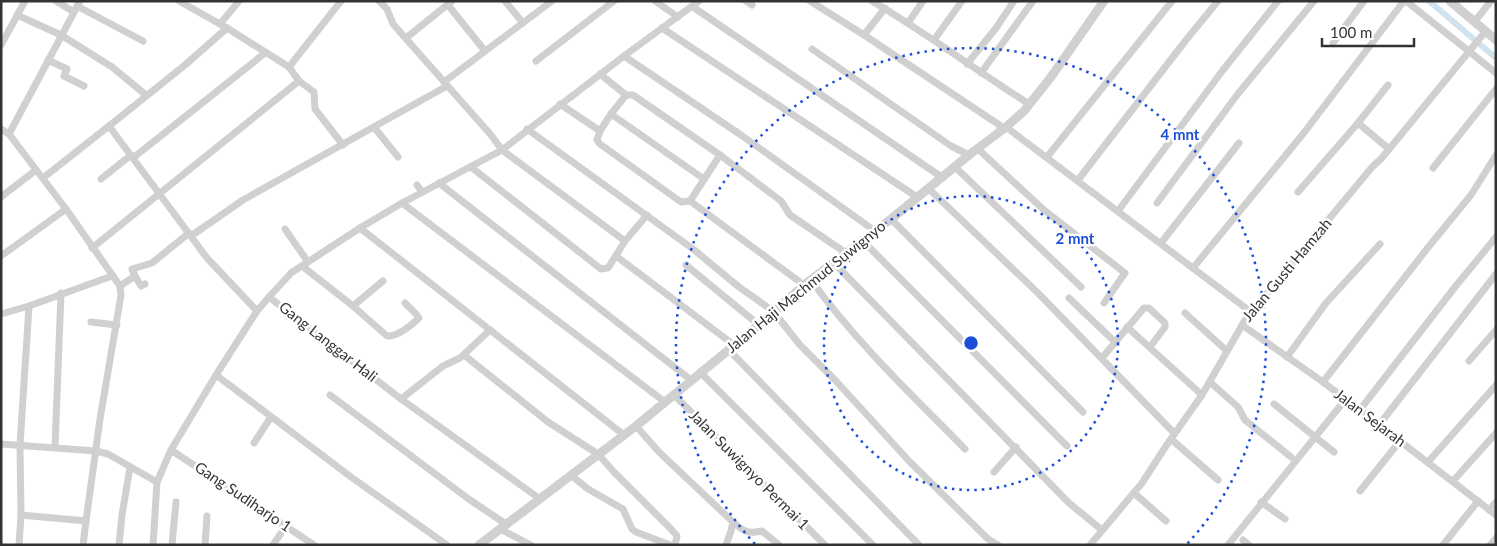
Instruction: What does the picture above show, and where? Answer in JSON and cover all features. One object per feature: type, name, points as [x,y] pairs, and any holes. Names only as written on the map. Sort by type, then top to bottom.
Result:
[{"type":"street","points":[[1,45],[25,1]]},
{"type":"street","points":[[56,1],[77,6],[143,41]]},
{"type":"street","points":[[180,1],[227,28],[289,68],[299,81],[314,92],[315,109],[343,145]]},
{"type":"street","points":[[220,24],[239,1]]},
{"type":"street","points":[[289,68],[341,1]]},
{"type":"street","points":[[379,1],[387,9],[391,21],[502,150],[625,241]]},
{"type":"street","points":[[505,1],[523,23]]},
{"type":"street","points":[[145,284],[141,286],[132,269],[152,263],[243,200],[343,145],[446,84],[485,51],[552,1]]},
{"type":"street","points":[[536,61],[614,1]]},
{"type":"street","points":[[655,1],[678,17]]},
{"type":"street","points":[[269,297],[291,273],[360,228],[422,192],[502,150],[560,104],[699,1]]},
{"type":"street","points":[[810,1],[1047,157],[1251,312]]},
{"type":"street","points":[[872,1],[1029,104]]},
{"type":"street","points":[[908,23],[923,1]]},
{"type":"street","points":[[934,40],[962,1]]},
{"type":"street","points":[[967,64],[996,28],[1014,1]]},
{"type":"street","points":[[981,74],[1033,1]]},
{"type":"street","name":"Jalan Haji Machmud Suwignyo","points":[[479,545],[636,426],[808,283],[875,230],[891,220],[969,155],[1005,128],[1024,111],[1051,77],[1104,1]]},
{"type":"street","points":[[1047,157],[1172,1]]},
{"type":"street","points":[[1078,180],[1218,1]]},
{"type":"street","points":[[1118,211],[1223,70],[1278,1]]},
{"type":"street","points":[[1157,203],[1236,95],[1314,1]]},
{"type":"street","points":[[1333,43],[1364,1]]},
{"type":"street","points":[[1193,268],[1303,134],[1405,1],[1470,50],[1496,73]]},
{"type":"street","points":[[1450,1],[1475,22],[1484,34],[1496,40]]},
{"type":"street","points":[[1475,22],[1491,1]]},
{"type":"street","points":[[406,38],[450,3],[485,51]]},
{"type":"street","points":[[9,134],[77,6]]},
{"type":"street","points":[[693,6],[942,178]]},
{"type":"street","points":[[864,35],[884,8]]},
{"type":"street","points":[[17,15],[61,35],[112,67],[146,95]]},
{"type":"street","points":[[43,178],[184,65],[227,28]]},
{"type":"street","points":[[662,28],[917,198]]},
{"type":"street","name":"Jalan Gusti Hamzah","points":[[1090,545],[1134,493],[1202,395],[1251,312],[1484,34]]},
{"type":"street","points":[[812,49],[951,146],[969,155]]},
{"type":"street","points":[[101,179],[265,53]]},
{"type":"street","points":[[624,56],[741,135],[875,230]]},
{"type":"street","points":[[48,60],[67,69],[64,76],[84,86]]},
{"type":"street","points":[[600,74],[626,95],[633,95],[720,156],[780,201],[790,216],[846,253]]},
{"type":"street","points":[[92,248],[299,81]]},
{"type":"street","points":[[1298,192],[1358,123],[1388,85]]},
{"type":"street","points":[[1433,168],[1496,89]]},
{"type":"street","points":[[626,95],[600,131],[597,140],[600,144],[681,202],[690,201],[808,283],[911,395],[965,449]]},
{"type":"street","points":[[560,104],[600,131]]},
{"type":"street","points":[[611,114],[704,179]]},
{"type":"street","points":[[1358,123],[1389,149]]},
{"type":"street","points":[[109,126],[208,258],[257,311]]},
{"type":"street","points":[[374,127],[398,157]]},
{"type":"street","points":[[1,129],[9,134],[43,178],[120,286],[121,295],[117,325],[100,420],[83,545]]},
{"type":"street","points":[[527,129],[693,249],[773,312],[800,345],[836,381],[909,461],[988,539],[998,545]]},
{"type":"street","points":[[1161,243],[1239,143]]},
{"type":"street","points":[[978,149],[1044,210],[1125,274],[1104,303]]},
{"type":"street","points":[[1323,382],[1471,195],[1496,155]]},
{"type":"street","points":[[690,201],[720,156]]},
{"type":"street","points":[[470,167],[601,269],[608,268],[625,241],[646,215]]},
{"type":"street","points":[[955,167],[1081,287]]},
{"type":"street","points":[[1,197],[36,170]]},
{"type":"street","points":[[439,183],[692,380]]},
{"type":"street","points":[[417,184],[422,192]]},
{"type":"street","points":[[929,188],[1038,293],[1102,358],[1173,436],[1218,480]]},
{"type":"street","points":[[402,203],[665,402]]},
{"type":"street","points":[[1,256],[66,209]]},
{"type":"street","points":[[891,220],[1083,412]]},
{"type":"street","points":[[360,228],[624,435]]},
{"type":"street","points":[[285,229],[305,264],[387,336],[391,336],[418,318],[405,303]]},
{"type":"street","points":[[1359,410],[1496,237]]},
{"type":"street","points":[[862,240],[1067,446]]},
{"type":"street","points":[[1287,357],[1326,303],[1380,244]]},
{"type":"street","points":[[616,256],[731,347],[919,545]]},
{"type":"street","points":[[834,263],[1069,503],[1102,530]]},
{"type":"street","points":[[686,265],[759,325]]},
{"type":"street","points":[[1379,425],[1495,275]]},
{"type":"street","points":[[1,314],[29,306],[112,276]]},
{"type":"street","points":[[120,286],[135,276]]},
{"type":"street","points":[[353,306],[383,281]]},
{"type":"street","points":[[55,447],[62,293]]},
{"type":"street","name":"Gang Langgar Hali","points":[[152,545],[158,482],[171,450],[216,375],[257,311],[269,297],[401,399],[540,499]]},
{"type":"street","points":[[1069,298],[1115,342]]},
{"type":"street","points":[[19,545],[21,515],[20,445],[29,306]]},
{"type":"street","points":[[1102,358],[1144,308],[1149,308],[1164,321],[1165,327],[1150,347]]},
{"type":"street","points":[[1185,313],[1227,350]]},
{"type":"street","points":[[91,322],[117,325]]},
{"type":"street","name":"Jalan Sejarah","points":[[1242,325],[1323,382],[1496,515]]},
{"type":"street","points":[[1127,327],[1202,395]]},
{"type":"street","points":[[401,399],[443,366],[464,355],[490,330]]},
{"type":"street","points":[[1469,361],[1496,330]]},
{"type":"street","points":[[464,355],[548,422],[598,454],[676,536],[675,545]]},
{"type":"street","points":[[700,372],[873,545]]},
{"type":"street","points":[[216,375],[351,477],[447,545]]},
{"type":"street","points":[[1210,382],[1238,406],[1245,420],[1291,457]]},
{"type":"street","points":[[1428,462],[1496,385]]},
{"type":"street","name":"Jalan Suwignyo Permai 1","points":[[674,395],[825,545]]},
{"type":"street","points":[[330,396],[470,500],[503,527],[530,545]]},
{"type":"street","points":[[1228,545],[1345,400]]},
{"type":"street","points":[[1274,404],[1334,452]]},
{"type":"street","points":[[254,443],[271,417]]},
{"type":"street","points":[[636,426],[659,452],[732,522],[748,533],[762,531],[780,545]]},
{"type":"street","points":[[1453,481],[1496,432]]},
{"type":"street","points":[[1360,491],[1400,441]]},
{"type":"street","points":[[1,444],[96,451],[108,454],[158,482]]},
{"type":"street","points":[[994,472],[1016,447]]},
{"type":"street","name":"Gang Sudiharjo 1","points":[[171,450],[314,545]]},
{"type":"street","points":[[119,545],[130,467]]},
{"type":"street","points":[[572,476],[588,489],[623,508],[632,529],[636,532],[670,545]]},
{"type":"street","points":[[1134,493],[1166,521]]},
{"type":"street","points":[[1443,545],[1478,501]]},
{"type":"street","points":[[172,545],[176,502]]},
{"type":"street","points":[[1261,502],[1285,519]]},
{"type":"street","points":[[1489,510],[1496,502]]},
{"type":"street","points":[[21,515],[54,515],[86,521]]},
{"type":"street","points":[[205,545],[207,516]]},
{"type":"street","points":[[726,545],[732,522]]},
{"type":"street","points":[[273,545],[286,526]]},
{"type":"street","points":[[1490,545],[1496,538]]},
{"type":"waterway","points":[[1429,1],[1496,58]]}]
